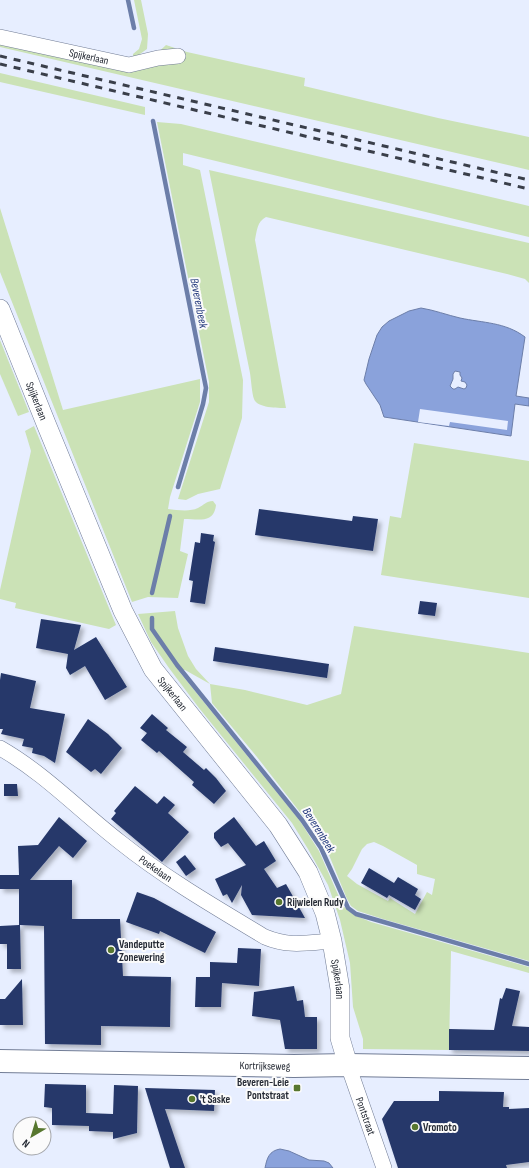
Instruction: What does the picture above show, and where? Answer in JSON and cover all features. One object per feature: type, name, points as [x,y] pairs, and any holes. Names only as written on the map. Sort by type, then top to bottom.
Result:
[{"type":"main road","name":"Kortrijkseweg","points":[[0,1061],[529,1068]]},
{"type":"street","name":"Spijkerlaan","points":[[0,37],[129,65],[158,58],[178,56]]},
{"type":"street","name":"Spijkerlaan","points":[[0,309],[121,604],[153,669],[278,825],[308,872],[325,913],[332,941],[340,989],[340,1038],[348,1065]]},
{"type":"street","name":"Poekelaan","points":[[0,748],[38,774],[119,842],[153,868],[265,937],[278,943],[291,944],[332,941]]},
{"type":"street","name":"Pontstraat","points":[[348,1065],[384,1168]]},
{"type":"green space","points":[[134,0],[141,0],[148,34],[147,49],[133,59],[133,54],[139,49],[142,39]]},
{"type":"green space","points":[[0,40],[149,61],[166,45],[187,52],[305,78],[304,86],[438,118],[529,137],[529,170],[0,47]]},
{"type":"green space","points":[[0,73],[145,107],[145,115],[0,82]]},
{"type":"green space","points":[[157,122],[181,124],[529,206],[529,237],[183,153],[183,165],[200,170],[243,380],[242,418],[220,489],[198,494],[186,500],[178,499],[209,402],[209,382]]},
{"type":"green space","points":[[209,170],[529,243],[529,283],[525,279],[507,274],[266,217],[259,224],[255,240],[286,408],[263,406],[256,402],[253,397],[250,373]]},
{"type":"green space","points":[[0,208],[63,410],[200,379],[200,402],[170,497],[168,509],[191,510],[211,501],[213,501],[216,505],[215,511],[209,518],[200,520],[184,519],[180,551],[188,554],[178,598],[148,597],[132,602],[0,272]]},
{"type":"green space","points":[[0,340],[29,412],[18,416],[0,374]]},
{"type":"green space","points":[[34,426],[116,625],[109,629],[15,608],[16,603],[0,599],[0,590],[31,451],[25,431]]},
{"type":"green space","points":[[414,443],[529,461],[529,598],[381,575],[390,516],[401,518]]},
{"type":"green space","points":[[175,611],[178,628],[188,656],[196,669],[210,684],[185,670],[178,670],[300,821],[319,851],[343,906],[354,915],[371,922],[529,967],[529,973],[451,951],[449,1050],[363,1049],[363,1039],[353,1007],[350,963],[340,920],[328,885],[292,823],[199,708],[169,668],[151,642],[138,614]]},
{"type":"green space","points":[[354,626],[529,653],[529,961],[383,919],[358,911],[351,906],[329,855],[310,825],[257,757],[212,703],[210,684],[245,690],[307,705],[341,694]],"holes":[[[374,842],[417,865],[417,874],[435,879],[432,895],[427,892],[415,914],[390,898],[388,901],[357,884],[347,876],[362,849],[367,844]]]},
{"type":"water","points":[[421,308],[460,318],[494,324],[510,328],[525,337],[516,396],[529,398],[529,406],[515,404],[511,436],[384,417],[380,405],[364,380],[377,335],[382,327],[389,321],[409,311]],"holes":[[[455,371],[460,372],[462,378],[461,381],[465,382],[467,385],[466,388],[464,389],[458,387],[453,389],[450,386],[453,379],[453,374]]]},
{"type":"water","points":[[280,1149],[289,1151],[309,1160],[324,1161],[329,1163],[333,1168],[265,1168],[271,1153]]},
{"type":"pier","points":[[420,409],[508,421],[507,430],[450,422],[449,426],[418,422]]},
{"type":"building","points":[[259,509],[352,521],[353,516],[378,519],[373,551],[255,535]]},
{"type":"building","points":[[201,533],[214,535],[213,541],[215,542],[205,604],[190,602],[193,581],[189,580],[195,542],[200,543]]},
{"type":"building","points":[[420,601],[437,603],[435,616],[418,614]]},
{"type":"building","points":[[41,619],[81,625],[74,650],[96,637],[127,687],[105,700],[85,666],[70,675],[66,668],[68,654],[36,648]]},
{"type":"building","points":[[215,647],[329,664],[327,678],[213,661]]},
{"type":"building","points":[[1,673],[36,681],[30,708],[65,714],[55,763],[44,756],[32,753],[33,748],[22,746],[24,739],[1,734],[3,729],[0,729]]},
{"type":"building","points":[[152,714],[168,728],[166,730],[187,747],[183,752],[204,770],[206,768],[226,791],[214,804],[192,785],[194,782],[159,751],[157,753],[141,740],[147,733],[140,728]]},
{"type":"building","points":[[88,719],[108,734],[122,748],[101,774],[95,769],[91,772],[66,752]]},
{"type":"building","points":[[4,784],[17,784],[18,796],[4,796]]},
{"type":"building","points":[[135,786],[157,804],[164,796],[175,805],[168,813],[189,832],[162,862],[111,819],[116,813],[114,811]]},
{"type":"building","points":[[59,817],[87,841],[73,858],[59,846],[30,880],[72,880],[72,919],[120,919],[123,976],[171,977],[170,1027],[101,1026],[101,1045],[45,1044],[44,926],[20,925],[21,969],[7,969],[7,944],[0,944],[0,926],[19,925],[19,889],[0,889],[0,875],[19,875],[18,846],[38,845]]},
{"type":"building","points":[[234,817],[256,846],[264,841],[276,861],[264,869],[277,888],[286,884],[305,918],[252,915],[241,895],[242,885],[232,903],[227,894],[223,896],[215,879],[246,865],[228,843],[221,847],[214,838],[214,833]]},
{"type":"building","points":[[185,855],[196,869],[186,876],[176,862]]},
{"type":"building","points":[[369,868],[394,883],[398,877],[418,889],[415,895],[421,899],[415,910],[389,895],[387,898],[361,883]]},
{"type":"building","points":[[137,892],[154,898],[216,932],[205,953],[160,931],[159,934],[126,922]]},
{"type":"building","points":[[238,948],[261,949],[259,986],[222,983],[221,1007],[195,1007],[196,977],[210,977],[210,962],[237,963]]},
{"type":"building","points":[[22,979],[23,1025],[0,1025],[0,999],[5,999]]},
{"type":"building","points":[[294,986],[297,1001],[303,1000],[305,1017],[317,1017],[317,1049],[285,1049],[280,1020],[252,1016],[254,992]]},
{"type":"building","points":[[506,988],[520,991],[512,1026],[529,1027],[529,1051],[449,1050],[449,1029],[494,1030],[500,998],[502,999]]},
{"type":"building","points":[[45,1084],[86,1085],[86,1113],[113,1114],[114,1085],[138,1086],[137,1133],[113,1139],[113,1132],[89,1131],[89,1126],[52,1125],[52,1108],[44,1107]]},
{"type":"building","points":[[145,1088],[215,1090],[214,1111],[165,1109],[185,1168],[170,1168]]},
{"type":"building","points":[[439,1091],[504,1092],[503,1107],[509,1107],[509,1109],[529,1108],[529,1162],[506,1165],[507,1168],[398,1168],[382,1119],[394,1101],[439,1101]]},
{"type":"waterway","name":"Beverenbeek","points":[[128,0],[134,28]]},
{"type":"waterway","name":"Beverenbeek","points":[[153,121],[206,388],[203,404],[178,487]]},
{"type":"waterway","name":"Beverenbeek","points":[[152,593],[170,516]]},
{"type":"waterway","name":"Beverenbeek","points":[[152,618],[152,629],[177,665],[302,820],[321,848],[348,908],[356,914],[529,964]]},
{"type":"railway","points":[[0,56],[529,180]]},
{"type":"railway","points":[[0,64],[529,189]]},
{"type":"place","name":"Rijwielen Rudy","points":[[279,902]]},
{"type":"place","name":"Vandeputte Zonewering","points":[[111,950]]},
{"type":"place","name":"Beveren-Leie Pontstraat","points":[[297,1088]]},
{"type":"place","name":"'t Saske","points":[[192,1099]]},
{"type":"place","name":"Vromoto","points":[[415,1127]]}]
